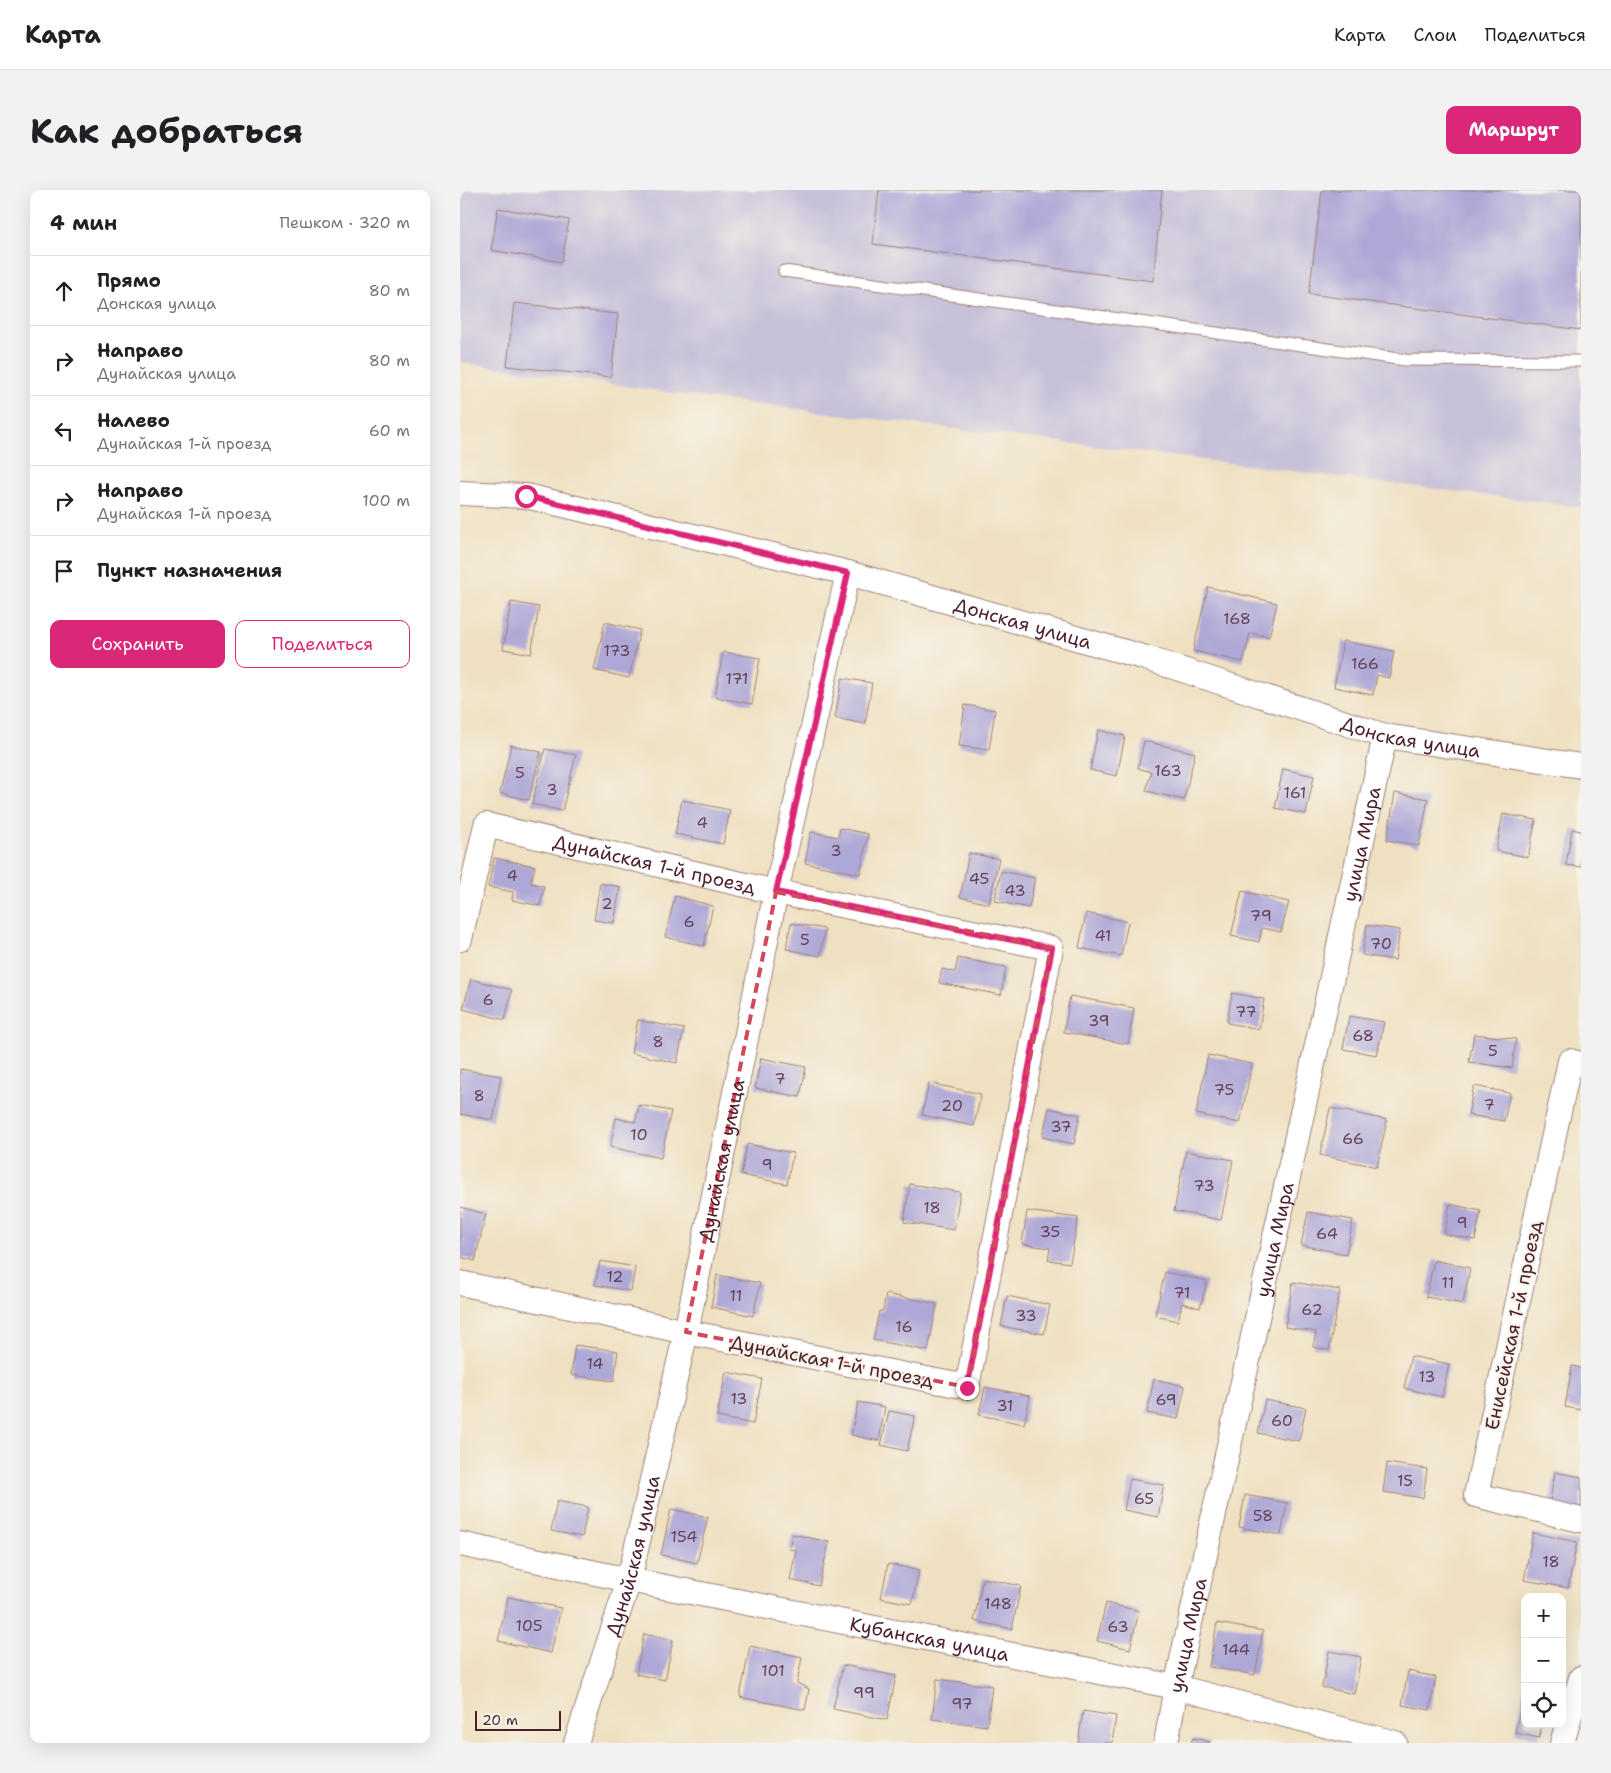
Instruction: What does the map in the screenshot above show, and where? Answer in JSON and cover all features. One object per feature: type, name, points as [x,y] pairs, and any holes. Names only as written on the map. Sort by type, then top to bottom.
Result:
[{"type":"street","name":"Донская улица","points":[[460,493],[526,496],[848,573],[1146,658],[1385,736],[1581,766]]},
{"type":"street","name":"Дунайская улица","points":[[576,1743],[629,1580],[686,1332],[776,892],[848,573]]},
{"type":"street","name":"улица Мира","points":[[1166,1743],[1176,1687],[1385,736]]},
{"type":"street","name":"Дунайская 1-й проезд","points":[[460,939],[486,826],[776,892],[1052,948],[967,1388],[686,1332],[460,1283]]},
{"type":"street","name":"Енисейская 1-й проезд","points":[[1581,1064],[1570,1061],[1476,1495],[1581,1520]]},
{"type":"street","name":"Кубанская улица","points":[[460,1544],[629,1580],[1176,1687],[1396,1743]]},
{"type":"street","points":[[1562,1743],[1581,1678]]},
{"type":"lane","points":[[784,271],[1405,360],[1581,361]]},
{"type":"highlighted area","points":[[776,892],[1051,948],[967,1387],[686,1332]]},
{"type":"shaded area","points":[[460,190],[1581,190],[1581,507],[715,399],[460,362]]},
{"type":"building","points":[[879,190],[1162,190],[1153,281],[873,244]]},
{"type":"building","points":[[1322,190],[1581,190],[1581,330],[1309,294]]},
{"type":"building","points":[[498,208],[569,220],[562,262],[491,250]]},
{"type":"building","points":[[514,303],[618,314],[611,377],[507,366]]},
{"type":"building","points":[[1208,587],[1277,603],[1269,637],[1250,633],[1243,662],[1193,651]]},
{"type":"building","points":[[511,602],[539,607],[531,654],[503,649]]},
{"type":"building","points":[[605,622],[640,630],[629,678],[594,670]]},
{"type":"building","points":[[1343,641],[1394,651],[1389,678],[1377,675],[1373,695],[1334,687]]},
{"type":"building","points":[[723,652],[760,658],[752,704],[715,697]]},
{"type":"building","points":[[842,678],[872,683],[865,724],[835,718]]},
{"type":"building","points":[[965,705],[995,710],[989,750],[959,746]]},
{"type":"building","points":[[1098,730],[1125,736],[1117,776],[1090,770]]},
{"type":"building","points":[[1144,741],[1195,753],[1184,800],[1146,791],[1151,772],[1138,768]]},
{"type":"building","points":[[511,745],[541,752],[529,800],[500,793]]},
{"type":"building","points":[[545,749],[576,755],[562,811],[532,804]]},
{"type":"building","points":[[1283,769],[1314,776],[1306,814],[1275,808]]},
{"type":"building","points":[[1395,793],[1428,799],[1419,846],[1387,840]]},
{"type":"building","points":[[682,800],[730,810],[723,844],[675,834]]},
{"type":"building","points":[[1503,814],[1536,820],[1528,857],[1496,851]]},
{"type":"building","points":[[840,828],[868,834],[860,874],[805,863],[811,832],[838,837]]},
{"type":"building","points":[[1572,829],[1581,831],[1581,867],[1566,865]]},
{"type":"building","points":[[969,853],[999,859],[989,904],[960,897]]},
{"type":"building","points":[[494,858],[535,866],[531,883],[544,886],[540,906],[512,900],[513,892],[488,887]]},
{"type":"building","points":[[1001,871],[1035,878],[1029,908],[995,901]]},
{"type":"building","points":[[600,883],[620,887],[614,923],[594,920]]},
{"type":"building","points":[[1242,891],[1289,902],[1281,932],[1262,928],[1259,942],[1231,936]]},
{"type":"building","points":[[675,896],[713,906],[704,946],[665,937]]},
{"type":"building","points":[[1086,913],[1128,922],[1121,956],[1079,948]]},
{"type":"building","points":[[791,923],[825,929],[820,956],[786,949]]},
{"type":"building","points":[[1367,925],[1400,930],[1395,960],[1362,955]]},
{"type":"building","points":[[958,958],[1006,967],[1001,995],[939,983],[942,969],[955,972]]},
{"type":"building","points":[[471,979],[512,990],[505,1020],[463,1009]]},
{"type":"building","points":[[1232,993],[1264,999],[1259,1029],[1227,1023]]},
{"type":"building","points":[[1070,996],[1134,1008],[1128,1044],[1064,1032]]},
{"type":"building","points":[[1349,1016],[1384,1022],[1377,1055],[1343,1049]]},
{"type":"building","points":[[638,1020],[684,1029],[677,1063],[631,1053]]},
{"type":"building","points":[[1474,1034],[1516,1039],[1512,1068],[1469,1062]]},
{"type":"building","points":[[1208,1055],[1252,1064],[1240,1123],[1196,1114]]},
{"type":"building","points":[[761,1058],[806,1067],[800,1097],[755,1088]]},
{"type":"building","points":[[460,1069],[501,1076],[493,1120],[460,1114]]},
{"type":"building","points":[[929,1083],[981,1094],[974,1126],[922,1115]]},
{"type":"building","points":[[1474,1086],[1510,1093],[1504,1121],[1468,1115]]},
{"type":"building","points":[[639,1105],[671,1111],[661,1158],[610,1147],[616,1118],[635,1122]]},
{"type":"building","points":[[1049,1108],[1080,1115],[1074,1144],[1042,1137]]},
{"type":"building","points":[[1330,1108],[1387,1120],[1377,1167],[1320,1155]]},
{"type":"building","points":[[747,1144],[793,1153],[787,1184],[741,1175]]},
{"type":"building","points":[[1186,1151],[1233,1160],[1221,1220],[1174,1211]]},
{"type":"building","points":[[910,1184],[960,1192],[954,1230],[904,1222]]},
{"type":"building","points":[[1450,1204],[1481,1211],[1475,1240],[1444,1234]]},
{"type":"building","points":[[460,1207],[486,1214],[475,1261],[460,1257]]},
{"type":"building","points":[[1027,1211],[1078,1218],[1070,1263],[1048,1260],[1050,1248],[1022,1244]]},
{"type":"building","points":[[1308,1212],[1353,1220],[1346,1254],[1301,1245]]},
{"type":"building","points":[[1434,1260],[1470,1268],[1463,1304],[1426,1297]]},
{"type":"building","points":[[600,1261],[635,1267],[631,1291],[595,1285]]},
{"type":"building","points":[[1165,1272],[1207,1281],[1200,1308],[1182,1303],[1178,1321],[1155,1316]]},
{"type":"building","points":[[717,1275],[760,1283],[753,1316],[711,1307]]},
{"type":"building","points":[[1293,1282],[1340,1290],[1329,1350],[1313,1347],[1316,1332],[1285,1327]]},
{"type":"building","points":[[886,1294],[937,1304],[928,1351],[873,1340],[879,1311],[883,1311]]},
{"type":"building","points":[[1007,1296],[1050,1305],[1044,1334],[1001,1326]]},
{"type":"building","points":[[575,1345],[618,1351],[614,1381],[571,1375]]},
{"type":"building","points":[[1411,1356],[1449,1364],[1442,1397],[1404,1388]]},
{"type":"building","points":[[1572,1366],[1581,1368],[1581,1410],[1565,1407]]},
{"type":"building","points":[[726,1372],[762,1379],[753,1424],[717,1417]]},
{"type":"building","points":[[1154,1379],[1185,1386],[1178,1419],[1147,1413]]},
{"type":"building","points":[[985,1387],[1030,1396],[1024,1424],[979,1415]]},
{"type":"building","points":[[1265,1400],[1306,1408],[1299,1441],[1258,1433]]},
{"type":"building","points":[[858,1402],[885,1407],[879,1441],[851,1435]]},
{"type":"building","points":[[889,1411],[915,1416],[907,1451],[881,1445]]},
{"type":"building","points":[[1387,1463],[1427,1469],[1423,1498],[1383,1492]]},
{"type":"building","points":[[1555,1472],[1581,1477],[1581,1512],[1549,1506]]},
{"type":"building","points":[[1130,1479],[1164,1485],[1158,1517],[1124,1510]]},
{"type":"building","points":[[1245,1495],[1287,1503],[1281,1535],[1239,1527]]},
{"type":"building","points":[[557,1501],[588,1507],[582,1537],[551,1531]]},
{"type":"building","points":[[671,1509],[708,1517],[697,1563],[661,1555]]},
{"type":"building","points":[[1533,1533],[1577,1542],[1568,1588],[1524,1580]]},
{"type":"building","points":[[792,1534],[829,1542],[819,1586],[790,1580],[796,1550],[789,1549]]},
{"type":"building","points":[[888,1564],[919,1570],[912,1604],[881,1598]]},
{"type":"building","points":[[983,1578],[1021,1586],[1012,1629],[974,1621]]},
{"type":"building","points":[[508,1597],[561,1608],[551,1653],[498,1641]]},
{"type":"building","points":[[1106,1603],[1139,1611],[1130,1649],[1097,1641]]},
{"type":"building","points":[[1217,1623],[1263,1631],[1255,1675],[1209,1667]]},
{"type":"building","points":[[644,1634],[673,1640],[665,1680],[636,1674]]},
{"type":"building","points":[[750,1646],[802,1657],[797,1683],[809,1689],[805,1710],[740,1697]]},
{"type":"building","points":[[1329,1651],[1361,1657],[1354,1694],[1322,1687]]},
{"type":"building","points":[[843,1665],[896,1676],[887,1720],[833,1709]]},
{"type":"building","points":[[1408,1671],[1436,1677],[1430,1710],[1402,1705]]},
{"type":"building","points":[[937,1679],[992,1686],[987,1726],[932,1719]]},
{"type":"building","points":[[1521,1704],[1521,1728],[1541,1728],[1539,1738],[1515,1733]]},
{"type":"building","points":[[1083,1711],[1116,1716],[1112,1743],[1078,1743]]},
{"type":"building","points":[[1193,1738],[1210,1742],[1210,1743],[1191,1743]]},
{"type":"route","points":[[526,496],[848,573],[776,892],[1052,948],[967,1388]]}]
